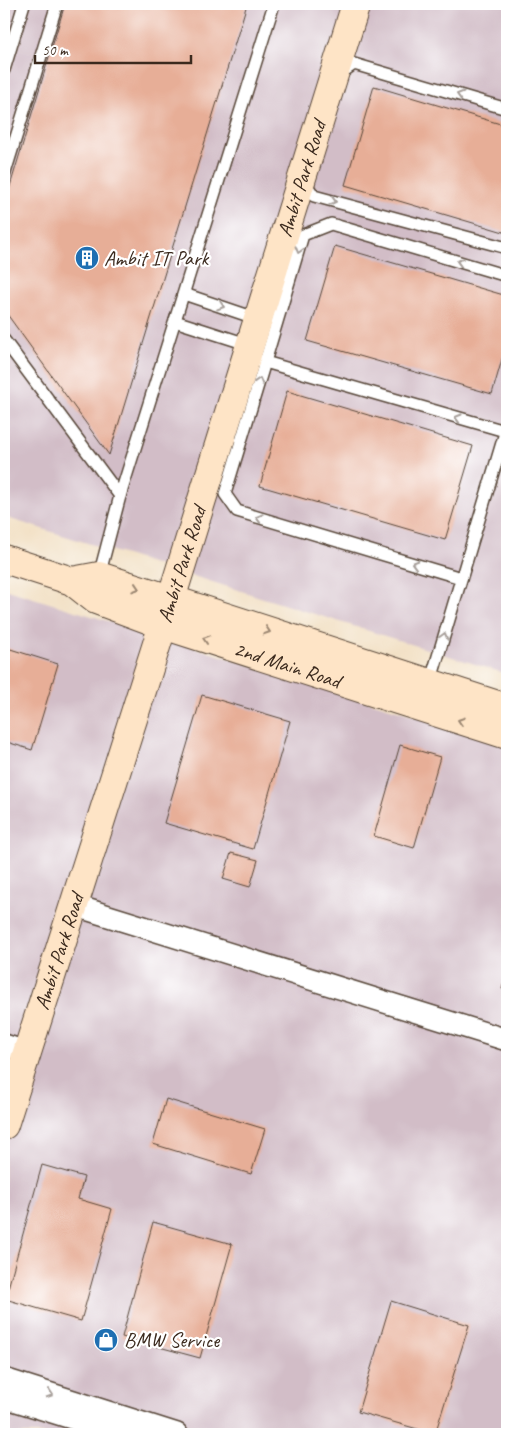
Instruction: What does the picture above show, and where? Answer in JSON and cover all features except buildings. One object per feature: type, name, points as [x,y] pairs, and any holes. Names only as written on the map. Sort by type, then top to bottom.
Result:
[{"type":"street","name":"Ambit Park Road","points":[[4,1124],[15,1048],[73,905],[167,612],[254,354],[258,319],[306,174],[356,4]]},
{"type":"street","name":"2nd Main Road","points":[[4,559],[72,581],[96,600],[167,612],[430,683],[507,708]]},
{"type":"street","name":"2nd Main Road","points":[[72,581],[99,576],[167,612],[507,736]]},
{"type":"street","points":[[73,905],[507,1040]]},
{"type":"street","points":[[4,1379],[177,1434]]},
{"type":"street","points":[[4,1397],[123,1434]]},
{"type":"lane","points":[[4,70],[24,4]]},
{"type":"lane","points":[[4,176],[57,4]]},
{"type":"lane","points":[[99,576],[120,496],[274,4]]},
{"type":"lane","points":[[328,103],[344,71],[354,64],[507,109]]},
{"type":"lane","points":[[306,174],[308,188],[314,196],[507,248]]},
{"type":"lane","points":[[462,578],[237,511],[225,494],[254,354],[303,235],[331,224],[507,276]]},
{"type":"lane","points":[[184,294],[258,319]]},
{"type":"lane","points":[[175,321],[254,354],[506,428],[430,683]]},
{"type":"lane","points":[[4,340],[120,496]]},
{"type":"shaded area","points":[[4,4],[507,4],[507,674],[4,517]]},
{"type":"shaded area","points":[[4,589],[507,744],[507,1434],[4,1434]]},
{"type":"place","name":"Ambit IT Park","points":[[87,258]]},
{"type":"place","name":"BMW Service","points":[[106,1340]]}]
